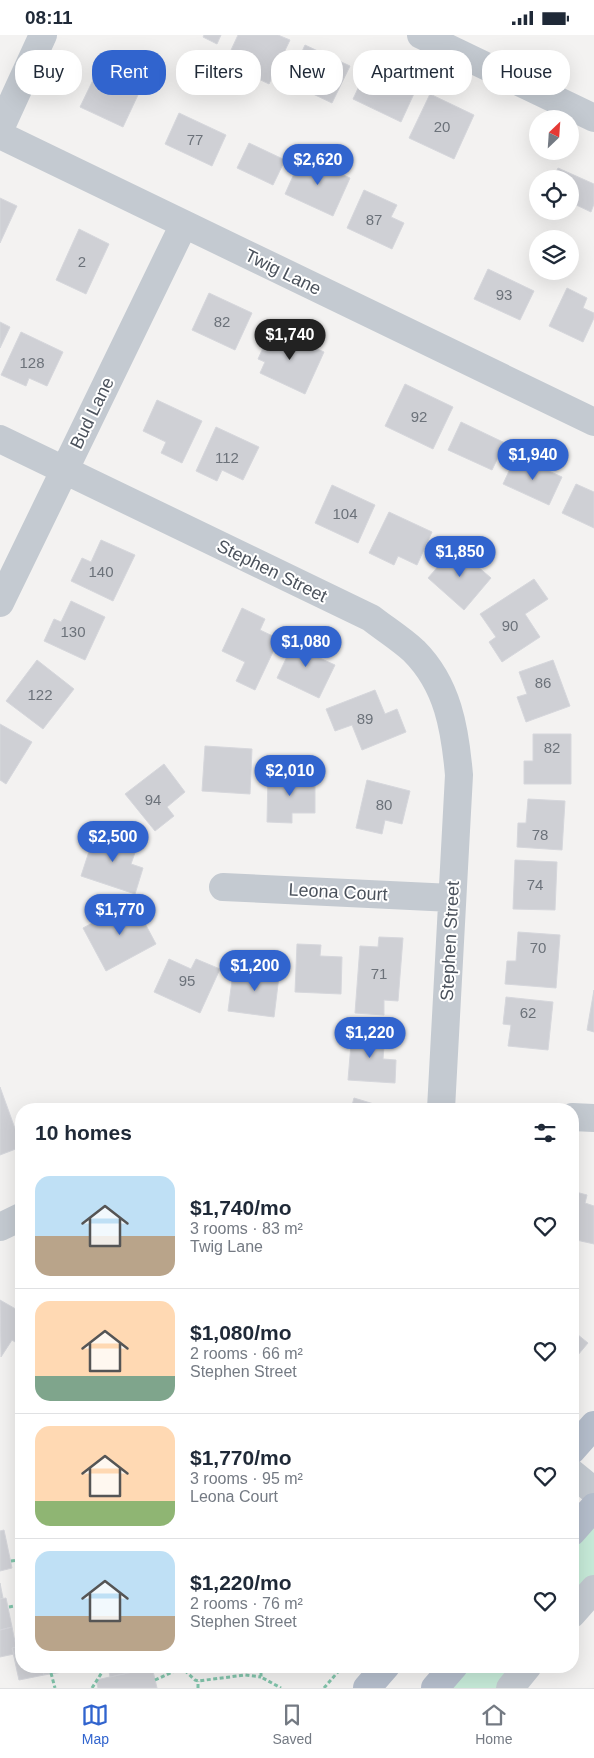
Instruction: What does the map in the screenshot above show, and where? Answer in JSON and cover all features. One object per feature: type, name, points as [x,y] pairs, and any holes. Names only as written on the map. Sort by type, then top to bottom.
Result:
[{"type":"main road","points":[[579,1442],[594,1425]]},
{"type":"main road","points":[[579,1524],[594,1507]]},
{"type":"main road","points":[[367,1688],[380,1673]]},
{"type":"main road","points":[[435,1688],[448,1673]]},
{"type":"street","points":[[0,129],[43,35]]},
{"type":"street","points":[[424,36],[594,118]]},
{"type":"street","name":"Twig Lane","points":[[0,135],[594,422]]},
{"type":"street","name":"Bud Lane","points":[[0,603],[184,224]]},
{"type":"street","name":"Stephen Street","points":[[0,439],[370,619],[413,651],[432,673],[449,709],[455,736],[459,775],[441,1103]]},
{"type":"street","name":"Leona Court","points":[[223,887],[452,898]]},
{"type":"street","points":[[579,1117],[594,1118]]},
{"type":"street","points":[[0,1227],[15,1220]]},
{"type":"street","points":[[579,1479],[594,1491]]},
{"type":"street","points":[[579,1606],[594,1589]]},
{"type":"street","points":[[510,1688],[522,1673]]},
{"type":"path","points":[[11,1561],[15,1561]]},
{"type":"path","points":[[9,1607],[15,1606]]},
{"type":"path","points":[[52,1673],[55,1688]]},
{"type":"path","points":[[92,1688],[102,1673]]},
{"type":"path","points":[[155,1680],[168,1673]]},
{"type":"path","points":[[186,1673],[198,1681],[245,1675],[261,1677],[281,1688]]},
{"type":"path","points":[[261,1673],[261,1677]]},
{"type":"path","points":[[324,1688],[338,1673]]},
{"type":"path","points":[[198,1681],[198,1688]]},
{"type":"green space","points":[[594,1514],[594,1578],[579,1597],[579,1531]]},
{"type":"green space","points":[[455,1673],[514,1673],[501,1688],[442,1688]]},
{"type":"building","points":[[204,35],[221,35],[217,44],[203,37]]},
{"type":"building","points":[[238,35],[278,35],[290,40],[285,50],[271,50],[271,80],[269,84],[261,80],[261,50],[231,50]]},
{"type":"building","points":[[305,45],[316,50],[303,50]]},
{"type":"building","points":[[343,63],[350,66],[343,80]]},
{"type":"building","points":[[92,82],[92,95],[138,95],[123,127],[80,107]]},
{"type":"building","points":[[315,95],[336,95],[332,103]]},
{"type":"building","points":[[355,95],[413,95],[401,122],[353,99]]},
{"type":"building","points":[[430,95],[474,115],[454,159],[409,138]]},
{"type":"building","points":[[179,113],[226,135],[212,166],[165,144]]},
{"type":"building","points":[[249,143],[285,160],[273,185],[237,168]]},
{"type":"building","points":[[302,156],[350,178],[333,216],[285,194]]},
{"type":"building","points":[[579,177],[594,184],[594,204],[591,212],[579,206]]},
{"type":"building","points":[[364,190],[397,205],[391,217],[404,223],[392,249],[347,228]]},
{"type":"building","points":[[0,198],[17,206],[0,243]]},
{"type":"building","points":[[79,229],[109,244],[86,294],[56,280]]},
{"type":"building","points":[[488,269],[534,291],[520,320],[474,299]]},
{"type":"building","points":[[567,288],[587,298],[583,308],[594,313],[594,318],[583,342],[549,326]]},
{"type":"building","points":[[209,293],[252,313],[235,350],[192,330]]},
{"type":"building","points":[[0,322],[10,327],[0,348]]},
{"type":"building","points":[[272,328],[324,352],[305,394],[260,373],[265,362],[258,359]]},
{"type":"building","points":[[21,332],[63,352],[47,386],[29,378],[26,386],[1,375]]},
{"type":"building","points":[[405,384],[453,407],[433,449],[385,426]]},
{"type":"building","points":[[157,400],[202,421],[182,463],[161,453],[166,442],[143,431]]},
{"type":"building","points":[[461,422],[505,443],[492,470],[448,450]]},
{"type":"building","points":[[216,427],[259,447],[243,480],[222,470],[217,481],[196,471]]},
{"type":"building","points":[[516,456],[562,477],[549,505],[503,484]]},
{"type":"building","points":[[576,484],[594,492],[594,528],[562,513]]},
{"type":"building","points":[[332,485],[375,505],[358,543],[315,523]]},
{"type":"building","points":[[389,512],[432,532],[417,565],[398,556],[394,565],[369,553]]},
{"type":"building","points":[[101,540],[135,555],[113,601],[71,581],[82,558],[91,562]]},
{"type":"building","points":[[455,547],[491,578],[464,610],[428,578]]},
{"type":"building","points":[[534,579],[548,599],[525,614],[540,637],[502,662],[489,642],[496,637],[480,614]]},
{"type":"building","points":[[71,601],[105,617],[85,660],[44,641],[54,619],[61,622]]},
{"type":"building","points":[[242,608],[265,619],[260,630],[279,639],[255,690],[236,681],[245,662],[222,651]]},
{"type":"building","points":[[297,635],[318,644],[313,655],[335,665],[319,698],[277,678]]},
{"type":"building","points":[[37,660],[74,689],[43,729],[6,701]]},
{"type":"building","points":[[553,660],[570,706],[526,722],[517,697],[527,694],[519,672]]},
{"type":"building","points":[[375,690],[385,714],[397,709],[406,732],[362,750],[352,725],[335,731],[326,709]]},
{"type":"building","points":[[0,724],[32,742],[6,784],[0,780]]},
{"type":"building","points":[[533,734],[571,734],[571,784],[524,784],[524,761],[533,761]]},
{"type":"building","points":[[205,746],[252,749],[250,794],[202,791]]},
{"type":"building","points":[[164,764],[185,792],[167,807],[174,816],[155,831],[125,794]]},
{"type":"building","points":[[268,775],[315,776],[315,813],[292,813],[292,823],[267,822]]},
{"type":"building","points":[[367,780],[410,791],[402,824],[385,820],[382,834],[356,828]]},
{"type":"building","points":[[528,799],[565,801],[562,850],[517,847],[518,823],[526,823]]},
{"type":"building","points":[[96,830],[138,844],[131,864],[143,868],[135,894],[81,876]]},
{"type":"building","points":[[515,860],[557,862],[555,910],[513,909]]},
{"type":"building","points":[[133,901],[156,944],[106,971],[83,928]]},
{"type":"building","points":[[518,932],[560,935],[556,988],[505,984],[507,961],[516,961]]},
{"type":"building","points":[[379,937],[403,938],[398,1001],[384,1000],[384,1015],[355,1013],[360,946],[378,947]]},
{"type":"building","points":[[297,944],[321,945],[320,956],[342,957],[341,994],[295,992]]},
{"type":"building","points":[[169,959],[191,969],[196,959],[220,969],[200,1013],[154,992]]},
{"type":"building","points":[[255,964],[280,968],[274,1017],[228,1011],[233,973],[254,976]]},
{"type":"building","points":[[594,990],[594,1032],[587,1030]]},
{"type":"building","points":[[506,997],[553,1002],[548,1050],[508,1046],[511,1025],[503,1024]]},
{"type":"building","points":[[352,1032],[385,1034],[383,1059],[396,1060],[395,1083],[348,1080]]},
{"type":"building","points":[[0,1087],[15,1128],[15,1149],[0,1155]]},
{"type":"building","points":[[354,1098],[370,1103],[353,1103]]},
{"type":"building","points":[[579,1193],[587,1195],[585,1203],[594,1206],[594,1244],[579,1241]]},
{"type":"building","points":[[0,1300],[15,1309],[15,1342],[12,1340],[1,1357]]},
{"type":"building","points":[[579,1336],[588,1343],[579,1354]]},
{"type":"building","points":[[4,1530],[12,1568],[0,1571],[0,1531]]},
{"type":"building","points":[[0,1583],[3,1598],[0,1599]]},
{"type":"building","points":[[6,1598],[12,1627],[0,1630],[0,1599]]},
{"type":"building","points":[[12,1627],[15,1642],[15,1647],[12,1648],[14,1654],[0,1657],[0,1630]]},
{"type":"building","points":[[15,1647],[15,1662],[12,1648]]},
{"type":"building","points":[[17,1673],[44,1673],[44,1675],[19,1680]]},
{"type":"building","points":[[109,1673],[128,1673],[110,1677]]},
{"type":"building","points":[[128,1673],[153,1673],[157,1688],[98,1688],[96,1680]]}]
